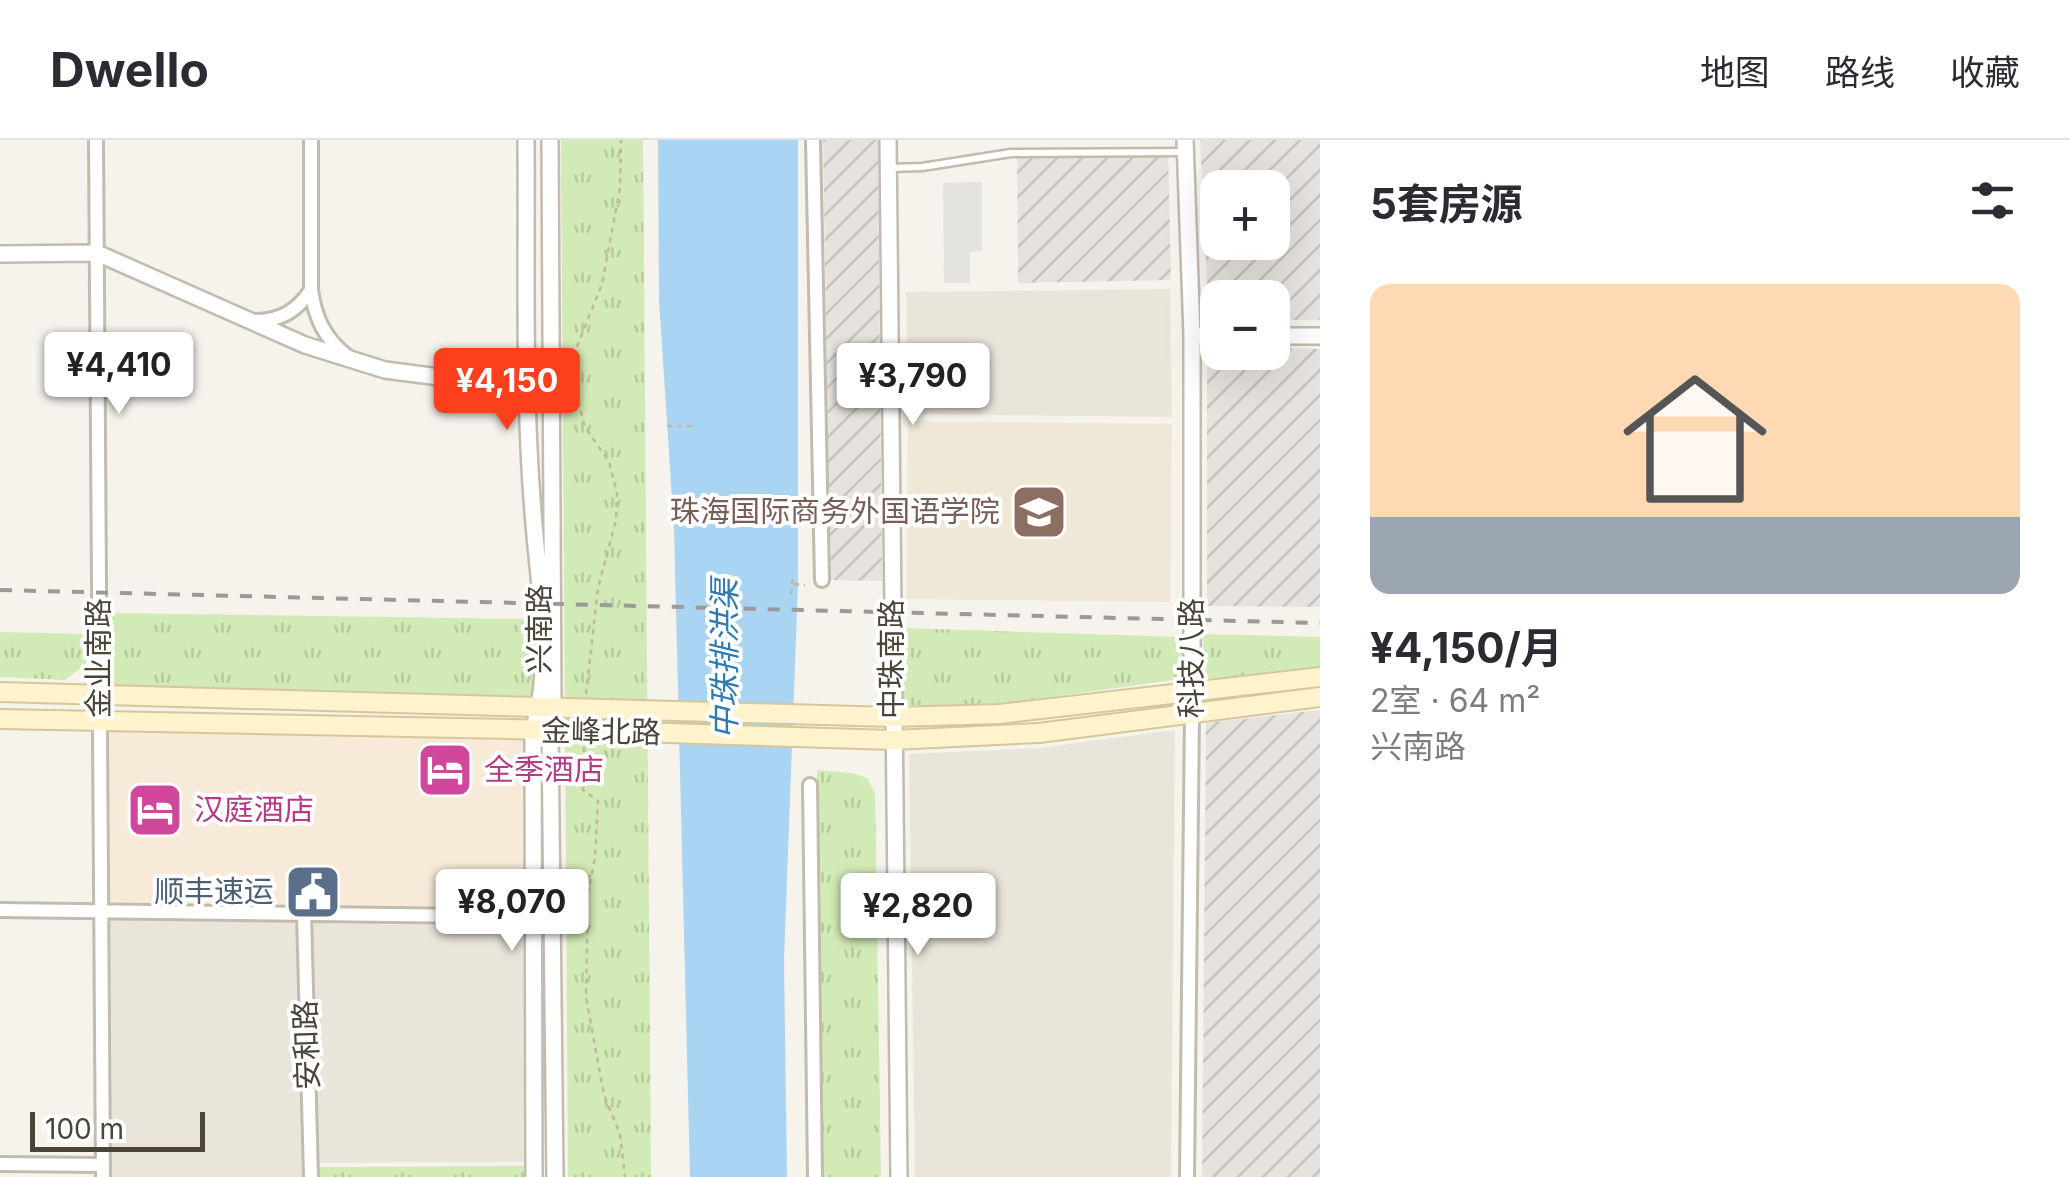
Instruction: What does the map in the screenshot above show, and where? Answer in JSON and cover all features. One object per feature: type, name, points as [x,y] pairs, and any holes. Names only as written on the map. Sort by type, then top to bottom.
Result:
[{"type":"main road","name":"金峰北路","points":[[0,692],[892,717],[999,714],[1320,677]]},
{"type":"main road","name":"金峰北路","points":[[0,719],[893,740],[1039,733],[1320,697]]},
{"type":"street","name":"金业南路","points":[[96,140],[102,1171]]},
{"type":"street","points":[[311,140],[311,290],[320,325],[342,353],[358,363]]},
{"type":"street","name":"兴南路","points":[[526,140],[532,514],[540,571],[546,708]]},
{"type":"street","name":"兴南路","points":[[534,1177],[534,916],[541,731],[546,708],[550,140]]},
{"type":"street","points":[[813,140],[822,580]]},
{"type":"street","name":"中珠南路","points":[[888,140],[899,1177]]},
{"type":"street","name":"科技八路","points":[[1185,146],[1192,336],[1187,1177]]},
{"type":"street","points":[[0,254],[97,253],[252,322],[358,363],[439,377],[551,377]]},
{"type":"street","points":[[252,322],[266,322],[292,311],[311,290]]},
{"type":"street","points":[[1192,336],[1200,336]]},
{"type":"street","points":[[1290,336],[1320,336]]},
{"type":"street","name":"兴南路","points":[[541,731],[552,917],[554,1177]]},
{"type":"street","points":[[810,785],[815,1177]]},
{"type":"street","points":[[0,910],[552,917]]},
{"type":"street","name":"安和路","points":[[304,913],[311,1177]]},
{"type":"street","points":[[0,1164],[102,1171]]},
{"type":"lane","points":[[888,168],[922,168],[1011,154],[1185,146]]},
{"type":"path","points":[[584,710],[598,588],[616,520],[617,493],[609,462],[585,427],[576,394],[576,349],[602,284],[620,188],[621,140]]},
{"type":"path","points":[[667,426],[693,426]]},
{"type":"path","points":[[791,594],[793,574]]},
{"type":"path","points":[[792,584],[805,585]]},
{"type":"path","points":[[584,731],[583,790],[598,801],[595,858],[588,893],[586,997],[604,1095],[620,1134],[626,1177]]},
{"type":"shaded area","points":[[823,140],[878,140],[882,581],[830,580]]},
{"type":"shaded area","points":[[1200,140],[1320,140],[1320,320],[1290,320],[1290,280],[1207,280],[1206,260],[1290,260],[1290,170],[1202,170]]},
{"type":"shaded area","points":[[1017,149],[1168,149],[1171,280],[1018,283]]},
{"type":"shaded area","points":[[982,182],[982,251],[970,252],[970,283],[944,283],[943,183]]},
{"type":"shaded area","points":[[1170,289],[1172,417],[909,414],[906,292]]},
{"type":"shaded area","points":[[1290,348],[1320,349],[1320,607],[1207,606],[1207,370],[1290,370]]},
{"type":"shaded area","name":"珠海国际商务外国语学院","points":[[908,421],[1172,424],[1170,602],[906,599]]},
{"type":"shaded area","points":[[1320,710],[1320,1177],[1202,1177],[1206,723]]},
{"type":"shaded area","points":[[105,728],[527,737],[530,908],[108,902]]},
{"type":"shaded area","points":[[1175,730],[1171,1177],[915,1177],[909,754],[1040,748]]},
{"type":"shaded area","points":[[108,918],[297,920],[303,1177],[110,1177]]},
{"type":"shaded area","points":[[313,923],[524,927],[524,1162],[318,1163]]},
{"type":"green space","points":[[561,140],[643,140],[651,1177],[568,1177]]},
{"type":"green space","points":[[107,613],[536,619],[533,702],[108,687]]},
{"type":"green space","points":[[903,628],[1182,637],[1181,679],[993,705],[904,705]]},
{"type":"green space","points":[[0,632],[89,634],[86,664],[65,680],[0,677]]},
{"type":"green space","points":[[1203,634],[1320,637],[1320,668],[1204,679]]},
{"type":"green space","points":[[817,770],[867,778],[875,793],[881,1177],[821,1177]]},
{"type":"green space","points":[[525,1166],[525,1177],[319,1177],[319,1167]]},
{"type":"water","name":"中珠排洪渠","points":[[658,140],[798,140],[798,585],[784,959],[787,1177],[690,1177],[674,529],[659,300]]},
{"type":"railway","points":[[0,590],[1320,623]]},
{"type":"place","name":"珠海国际商务外国语学院","points":[[1039,512]]},
{"type":"place","name":"全季酒店","points":[[445,770]]},
{"type":"place","name":"汉庭酒店","points":[[155,810]]},
{"type":"place","name":"顺丰速运","points":[[313,892]]}]
